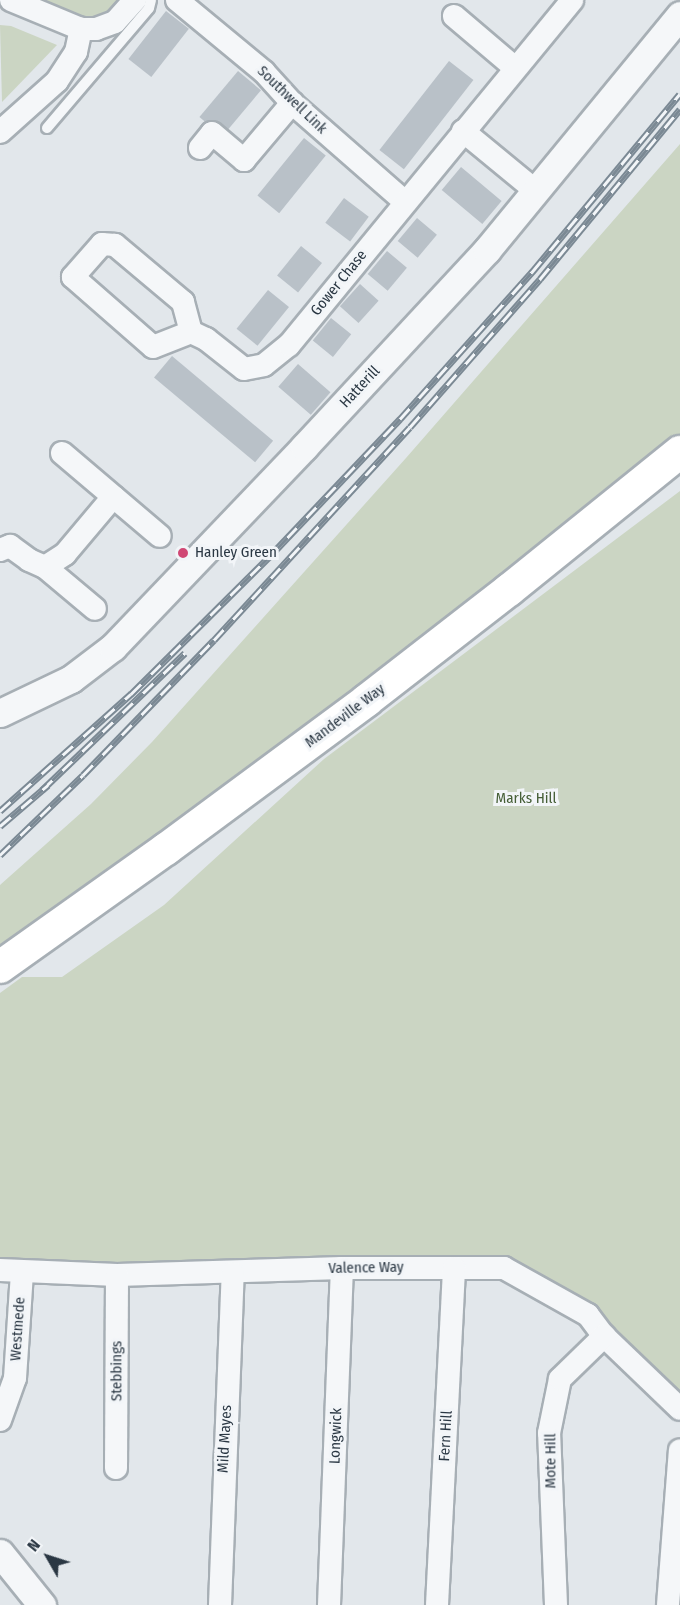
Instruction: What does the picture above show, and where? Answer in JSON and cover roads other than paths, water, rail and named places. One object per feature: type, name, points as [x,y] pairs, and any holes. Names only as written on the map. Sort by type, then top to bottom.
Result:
[{"type":"main road","name":"Mandeville Way","points":[[0,967],[174,843],[367,700],[509,590],[680,452]]},
{"type":"street","points":[[11,0],[81,29],[96,29],[115,22],[135,0]]},
{"type":"street","name":"Southwell Link","points":[[177,0],[264,72],[292,103],[405,202]]},
{"type":"street","name":"Gower Chase","points":[[191,332],[206,339],[244,369],[264,365],[288,345],[514,67],[572,0]]},
{"type":"street","name":"Hatterill","points":[[0,713],[71,680],[113,647],[304,447],[487,250],[537,192],[680,15]]},
{"type":"street","points":[[454,16],[514,67]]},
{"type":"street","points":[[0,132],[57,81],[76,52],[81,29]]},
{"type":"street","points":[[200,148],[212,134],[244,160],[292,103]]},
{"type":"street","points":[[464,131],[537,192]]},
{"type":"street","points":[[102,244],[115,244],[183,302],[191,332],[153,347],[73,277],[102,244]]},
{"type":"street","points":[[62,453],[160,536]]},
{"type":"street","points":[[45,567],[65,554],[113,498]]},
{"type":"street","points":[[0,550],[10,546],[29,561],[45,567],[95,609]]},
{"type":"street","name":"Valence Way","points":[[11,1271],[117,1275],[342,1268],[504,1268],[588,1315],[604,1336],[680,1409]]},
{"type":"street","name":"Longwick","points":[[329,1605],[342,1268]]},
{"type":"street","name":"Fern Hill","points":[[437,1605],[454,1268]]},
{"type":"street","name":"Westmede","points":[[0,1420],[15,1378],[11,1271]]},
{"type":"street","name":"Mild Mayes","points":[[220,1605],[233,1273]]},
{"type":"street","name":"Stebbings","points":[[116,1468],[117,1275]]},
{"type":"street","name":"Mote Hill","points":[[556,1605],[549,1433],[560,1379],[604,1336]]},
{"type":"street","points":[[668,1605],[680,1450]]},
{"type":"street","points":[[3,1557],[42,1605]]},
{"type":"lane","points":[[47,128],[149,8],[151,0]]},
{"type":"railway","points":[[0,811],[131,694],[268,558],[400,419],[532,272],[680,94]]},
{"type":"railway","points":[[0,855],[83,775],[214,640],[410,427],[540,279],[680,109]]},
{"type":"railway","points":[[42,790],[185,653]]},
{"type":"railway","points":[[0,826],[48,785]]},
{"type":"place","name":"Hanley Green","points":[[183,553]]},
{"type":"park label","name":"Marks Hill","points":[[526,799]]}]
